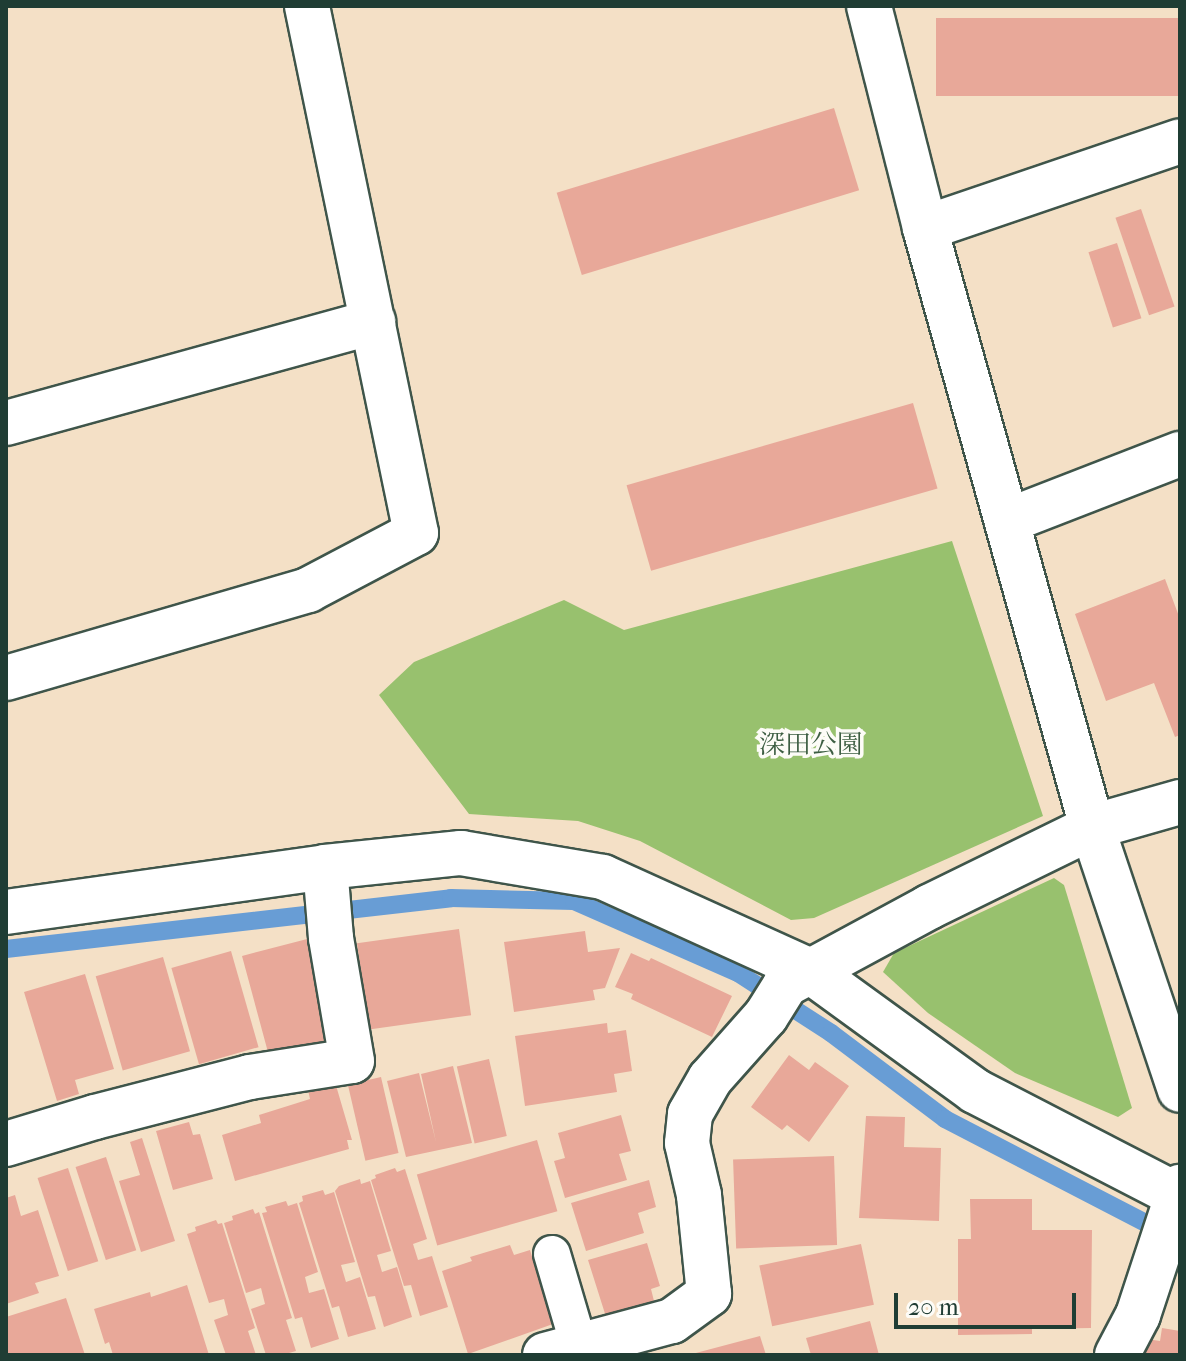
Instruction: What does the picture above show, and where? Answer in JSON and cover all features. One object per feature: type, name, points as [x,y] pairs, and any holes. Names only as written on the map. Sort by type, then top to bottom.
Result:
[{"type":"street","points":[[6,678],[308,590],[416,533],[307,6]]},
{"type":"street","points":[[869,6],[925,228],[1092,827],[1180,1090]]},
{"type":"street","points":[[925,228],[1180,141]]},
{"type":"street","points":[[6,423],[373,322]]},
{"type":"street","points":[[1007,521],[1180,454]]},
{"type":"street","points":[[562,1350],[672,1321],[709,1294],[699,1195],[687,1143],[690,1114],[710,1079],[787,991],[929,907],[1092,827],[1180,802]]},
{"type":"street","points":[[6,912],[325,867],[461,853],[603,877],[787,991],[975,1091],[1172,1211],[1138,1315],[1117,1355]]},
{"type":"street","points":[[6,1144],[95,1117],[250,1077],[352,1061],[331,938],[325,867]]},
{"type":"lane","points":[[552,1254],[562,1350]]},
{"type":"green space","name":"深田公園","points":[[952,541],[1043,816],[814,918],[791,920],[640,841],[578,821],[469,814],[379,695],[414,662],[564,600],[624,630]]},
{"type":"green space","points":[[1054,878],[1064,885],[1132,1108],[1118,1117],[1015,1073],[928,1013],[883,972],[894,953]]},
{"type":"building","points":[[936,18],[1180,18],[1180,96],[936,96]]},
{"type":"building","points":[[834,108],[859,190],[582,275],[557,193]]},
{"type":"building","points":[[1141,209],[1175,306],[1149,315],[1115,218]]},
{"type":"building","points":[[1117,243],[1141,318],[1113,327],[1088,252]]},
{"type":"building","points":[[913,403],[938,489],[651,571],[627,485]]},
{"type":"building","points":[[1165,579],[1180,619],[1180,735],[1175,737],[1154,683],[1106,701],[1075,614]]},
{"type":"building","points":[[459,929],[471,1015],[369,1029],[357,943]]},
{"type":"building","points":[[585,931],[588,952],[620,948],[605,988],[593,990],[595,1000],[514,1012],[504,942]]},
{"type":"building","points":[[311,938],[325,986],[316,988],[330,1039],[269,1056],[242,956]]},
{"type":"building","points":[[231,951],[259,1047],[199,1064],[171,968]]},
{"type":"building","points":[[631,953],[649,961],[651,958],[732,996],[712,1037],[631,999],[633,994],[615,987]]},
{"type":"building","points":[[163,957],[190,1051],[123,1070],[96,976]]},
{"type":"building","points":[[85,974],[114,1069],[75,1080],[79,1094],[57,1101],[24,992]]},
{"type":"building","points":[[607,1023],[608,1033],[626,1030],[632,1071],[614,1074],[617,1092],[525,1106],[515,1036]]},
{"type":"building","points":[[789,1055],[809,1070],[815,1062],[849,1086],[809,1142],[787,1125],[782,1130],[751,1107]]},
{"type":"building","points":[[489,1059],[507,1136],[475,1143],[457,1066]]},
{"type":"building","points":[[453,1066],[472,1143],[406,1157],[387,1081],[419,1073],[436,1142],[421,1074]]},
{"type":"building","points":[[381,1077],[399,1153],[365,1161],[348,1085]]},
{"type":"building","points":[[335,1082],[352,1140],[347,1140],[349,1149],[235,1181],[222,1135],[261,1123],[259,1115],[310,1099],[308,1090]]},
{"type":"building","points":[[621,1115],[631,1151],[619,1154],[627,1180],[565,1198],[554,1161],[565,1158],[558,1133]]},
{"type":"building","points":[[866,1116],[905,1117],[904,1147],[941,1148],[939,1221],[859,1218]]},
{"type":"building","points":[[189,1122],[193,1135],[200,1134],[213,1179],[173,1190],[156,1131]]},
{"type":"building","points":[[142,1138],[175,1241],[141,1252],[119,1181],[140,1175],[130,1142]]},
{"type":"building","points":[[537,1140],[557,1211],[437,1246],[417,1174]]},
{"type":"building","points":[[834,1156],[837,1245],[736,1248],[733,1160]]},
{"type":"building","points":[[106,1157],[136,1250],[106,1260],[76,1167]]},
{"type":"building","points":[[68,1168],[98,1261],[68,1271],[38,1178]]},
{"type":"building","points":[[395,1168],[397,1172],[405,1169],[427,1239],[413,1244],[418,1260],[432,1256],[448,1307],[420,1316],[411,1285],[404,1286],[371,1180],[376,1178],[375,1175]]},
{"type":"building","points":[[360,1179],[361,1184],[370,1181],[391,1251],[377,1255],[382,1272],[397,1267],[412,1317],[384,1327],[375,1296],[368,1297],[335,1191],[339,1186]]},
{"type":"building","points":[[649,1180],[656,1207],[638,1213],[644,1233],[586,1251],[571,1203]]},
{"type":"building","points":[[323,1190],[325,1195],[334,1192],[355,1262],[341,1265],[346,1282],[360,1277],[376,1329],[348,1337],[339,1306],[332,1308],[299,1203],[303,1201],[302,1196]]},
{"type":"building","points":[[15,1195],[21,1216],[38,1210],[59,1276],[35,1283],[39,1293],[6,1304],[6,1198]]},
{"type":"building","points":[[970,1199],[1032,1199],[1032,1230],[1092,1230],[1091,1328],[1032,1329],[1032,1334],[958,1335],[958,1239],[971,1239]]},
{"type":"building","points":[[286,1201],[288,1206],[297,1203],[318,1272],[305,1277],[309,1293],[324,1289],[339,1339],[311,1348],[302,1317],[295,1319],[262,1213],[267,1212],[265,1207]]},
{"type":"building","points":[[253,1209],[255,1214],[259,1212],[292,1318],[286,1320],[296,1351],[282,1355],[266,1355],[251,1309],[265,1304],[261,1288],[246,1293],[224,1223],[233,1220],[232,1216]]},
{"type":"building","points":[[216,1220],[218,1224],[222,1223],[255,1328],[248,1331],[256,1355],[226,1355],[214,1320],[228,1315],[224,1299],[209,1303],[187,1234],[196,1231],[195,1227]]},
{"type":"building","points":[[647,1243],[660,1286],[651,1289],[655,1305],[607,1320],[588,1260]]},
{"type":"building","points":[[861,1244],[874,1305],[772,1326],[759,1266]]},
{"type":"building","points":[[510,1245],[514,1255],[530,1250],[553,1324],[468,1354],[442,1271],[472,1261],[470,1257]]},
{"type":"building","points":[[187,1285],[209,1355],[113,1355],[109,1342],[105,1344],[94,1309],[150,1292],[151,1297]]},
{"type":"building","points":[[66,1298],[85,1355],[6,1355],[6,1317]]},
{"type":"building","points":[[870,1321],[879,1355],[811,1355],[806,1338]]},
{"type":"building","points":[[1162,1328],[1180,1331],[1180,1355],[1144,1355],[1147,1339],[1160,1341]]},
{"type":"building","points":[[760,1336],[766,1355],[692,1355],[692,1354]]},
{"type":"waterway","points":[[6,949],[451,898],[574,901],[738,973],[831,1033],[945,1119],[1167,1234]]}]
